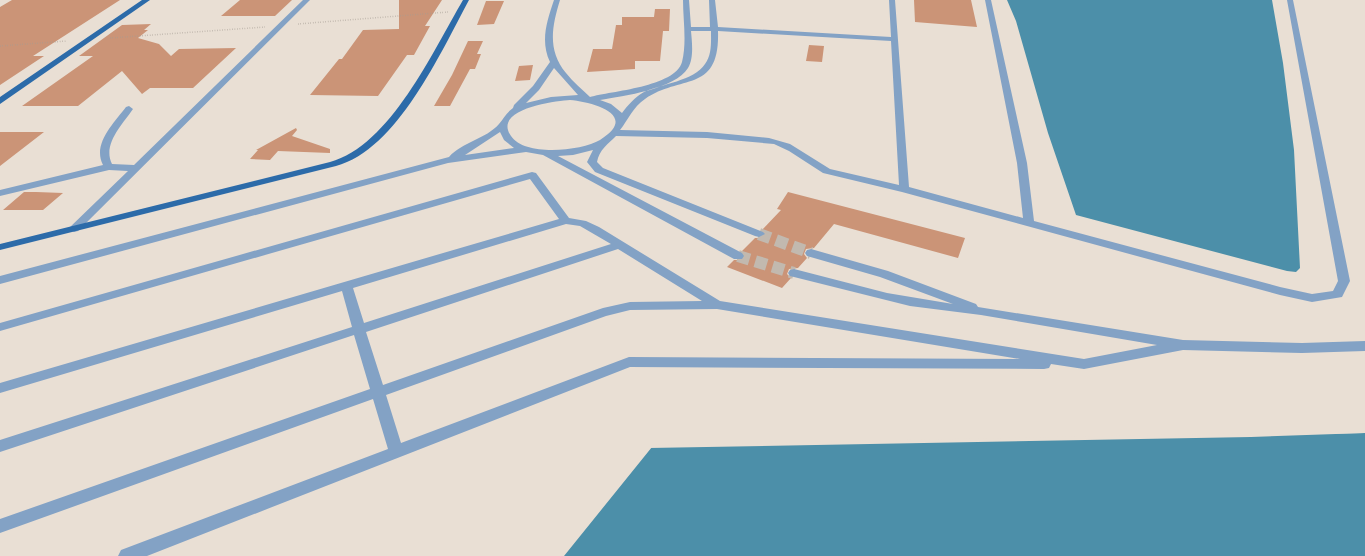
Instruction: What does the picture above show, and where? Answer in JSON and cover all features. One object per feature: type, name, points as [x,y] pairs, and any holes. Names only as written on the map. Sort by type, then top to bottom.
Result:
[{"type":"main road","points":[[0,100],[147,0]]},
{"type":"main road","points":[[0,247],[330,165],[354,157],[373,143],[393,120],[420,81],[466,0]]},
{"type":"street","points":[[74,229],[308,0]]},
{"type":"street","points":[[557,0],[548,29],[548,44],[552,63],[571,84],[589,99]]},
{"type":"street","points":[[589,99],[652,86],[664,82],[679,73],[684,68],[688,58],[686,0]]},
{"type":"street","points":[[712,0],[714,29],[711,63],[698,75],[647,94],[634,103],[614,133],[602,143],[593,157],[592,162],[599,170],[759,234]]},
{"type":"street","points":[[892,0],[904,189]]},
{"type":"street","points":[[988,0],[1022,163],[1029,222]]},
{"type":"street","points":[[614,133],[714,134],[759,139],[779,143],[796,150],[816,167],[827,171],[904,189],[1286,292],[1312,298],[1338,294],[1344,281],[1290,0]]},
{"type":"street","points":[[687,29],[714,29],[895,39]]},
{"type":"street","points":[[447,160],[491,135],[503,125],[511,114],[536,88],[552,63]]},
{"type":"street","points":[[511,114],[522,107],[544,99],[570,97],[589,99],[612,108],[618,115],[620,122]]},
{"type":"street","points":[[109,167],[104,161],[105,143],[129,109]]},
{"type":"street","points":[[503,125],[504,134],[510,141],[526,149],[545,153],[571,152],[602,143]]},
{"type":"street","points":[[0,280],[447,160],[526,149]]},
{"type":"street","points":[[545,153],[738,256]]},
{"type":"street","points":[[0,193],[109,167],[136,168]]},
{"type":"street","points":[[0,327],[532,175],[566,221]]},
{"type":"street","points":[[0,388],[566,221],[582,223],[596,229],[717,305]]},
{"type":"street","points":[[0,446],[621,244]]},
{"type":"street","points":[[811,253],[884,274],[981,311]]},
{"type":"street","points":[[794,273],[921,305],[948,309],[981,311],[1183,345],[1302,348],[1365,346]]},
{"type":"street","points":[[346,286],[396,451]]},
{"type":"street","points":[[0,526],[604,312],[630,306],[717,305],[839,326],[1084,364]]},
{"type":"street","points":[[127,556],[629,362],[1084,364],[1183,345]]},
{"type":"path","points":[[0,46],[459,11]]},
{"type":"water","points":[[1007,0],[1272,0],[1283,63],[1294,150],[1300,268],[1296,272],[1287,271],[1076,215],[1048,133],[1016,21]]},
{"type":"water","points":[[1365,433],[1365,556],[564,556],[652,447]]},
{"type":"pier","points":[[1365,431],[1365,433],[1251,437],[649,448],[652,445]]},
{"type":"building","points":[[12,0],[120,0],[33,56],[44,56],[0,85],[0,7]]},
{"type":"building","points":[[240,0],[292,0],[275,16],[221,16]]},
{"type":"building","points":[[399,0],[442,0],[425,26],[430,26],[414,55],[407,55],[378,96],[310,95],[339,59],[342,59],[363,30],[399,29]]},
{"type":"building","points":[[914,0],[971,0],[977,27],[915,22]]},
{"type":"building","points":[[486,1],[504,1],[494,24],[477,25]]},
{"type":"building","points":[[655,9],[670,9],[669,31],[663,31],[660,61],[635,61],[635,69],[587,72],[593,49],[612,49],[616,25],[622,25],[622,17],[654,17]]},
{"type":"building","points":[[151,24],[144,30],[148,30],[138,38],[159,44],[171,56],[179,49],[236,48],[193,88],[150,88],[142,94],[122,71],[78,106],[22,106],[93,56],[79,56],[122,25]]},
{"type":"building","points":[[468,41],[483,41],[477,54],[481,54],[475,69],[470,69],[450,106],[434,106],[452,75]]},
{"type":"building","points":[[809,45],[824,46],[822,62],[806,61]]},
{"type":"building","points":[[533,65],[530,80],[515,81],[519,66]]},
{"type":"building","points":[[296,128],[297,130],[292,136],[330,149],[330,153],[278,151],[270,160],[250,159],[258,150],[256,150]]},
{"type":"building","points":[[0,132],[44,132],[0,166]]},
{"type":"building","points":[[24,192],[63,193],[43,210],[3,210]]},
{"type":"building","points":[[788,192],[965,238],[958,258],[834,224],[814,248],[806,249],[804,254],[807,258],[798,268],[789,269],[787,274],[791,278],[782,288],[727,267],[734,260],[743,260],[745,255],[742,251],[755,238],[760,238],[766,235],[766,233],[762,230],[781,210],[777,209]]},
{"type":"tunnel","points":[[759,234],[811,253]]},
{"type":"tunnel","points":[[738,256],[794,273]]}]
